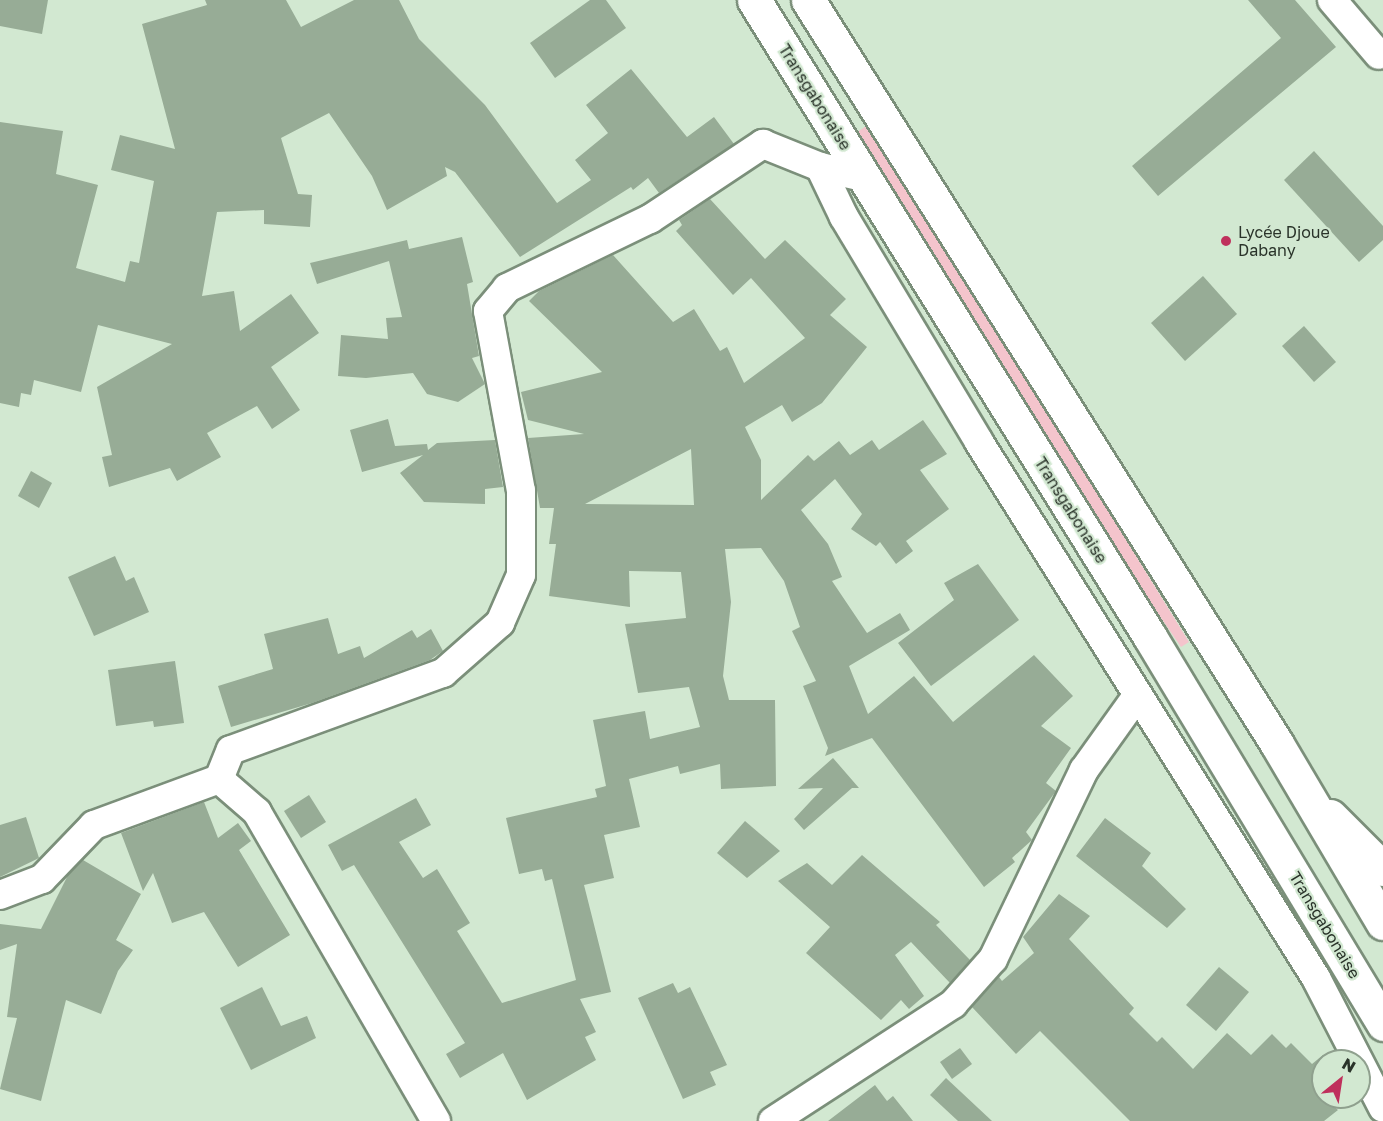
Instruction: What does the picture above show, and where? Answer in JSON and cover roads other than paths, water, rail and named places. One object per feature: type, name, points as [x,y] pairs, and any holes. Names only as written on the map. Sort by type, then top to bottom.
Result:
[{"type":"main road","name":"Transgabonaise","points":[[754,0],[867,178],[1383,1024]]},
{"type":"main road","points":[[808,0],[1277,744],[1383,923]]},
{"type":"main road","points":[[1277,744],[1353,844],[1383,869]]},
{"type":"street","points":[[1332,0],[1379,55]]},
{"type":"street","points":[[0,895],[42,879],[94,825],[219,779],[231,750],[443,673],[500,623],[521,575],[521,491],[488,311],[507,288],[650,219],[764,144],[820,168],[867,178]]},
{"type":"street","points":[[820,168],[844,217],[979,442],[1316,978],[1383,1108]]},
{"type":"street","points":[[979,442],[1014,418]]},
{"type":"street","points":[[773,1121],[953,1004],[993,959],[1084,770],[1137,696]]},
{"type":"street","points":[[219,779],[257,812],[436,1121]]},
{"type":"place","name":"Lycée Djoue Dabany","points":[[1226,241]]}]
